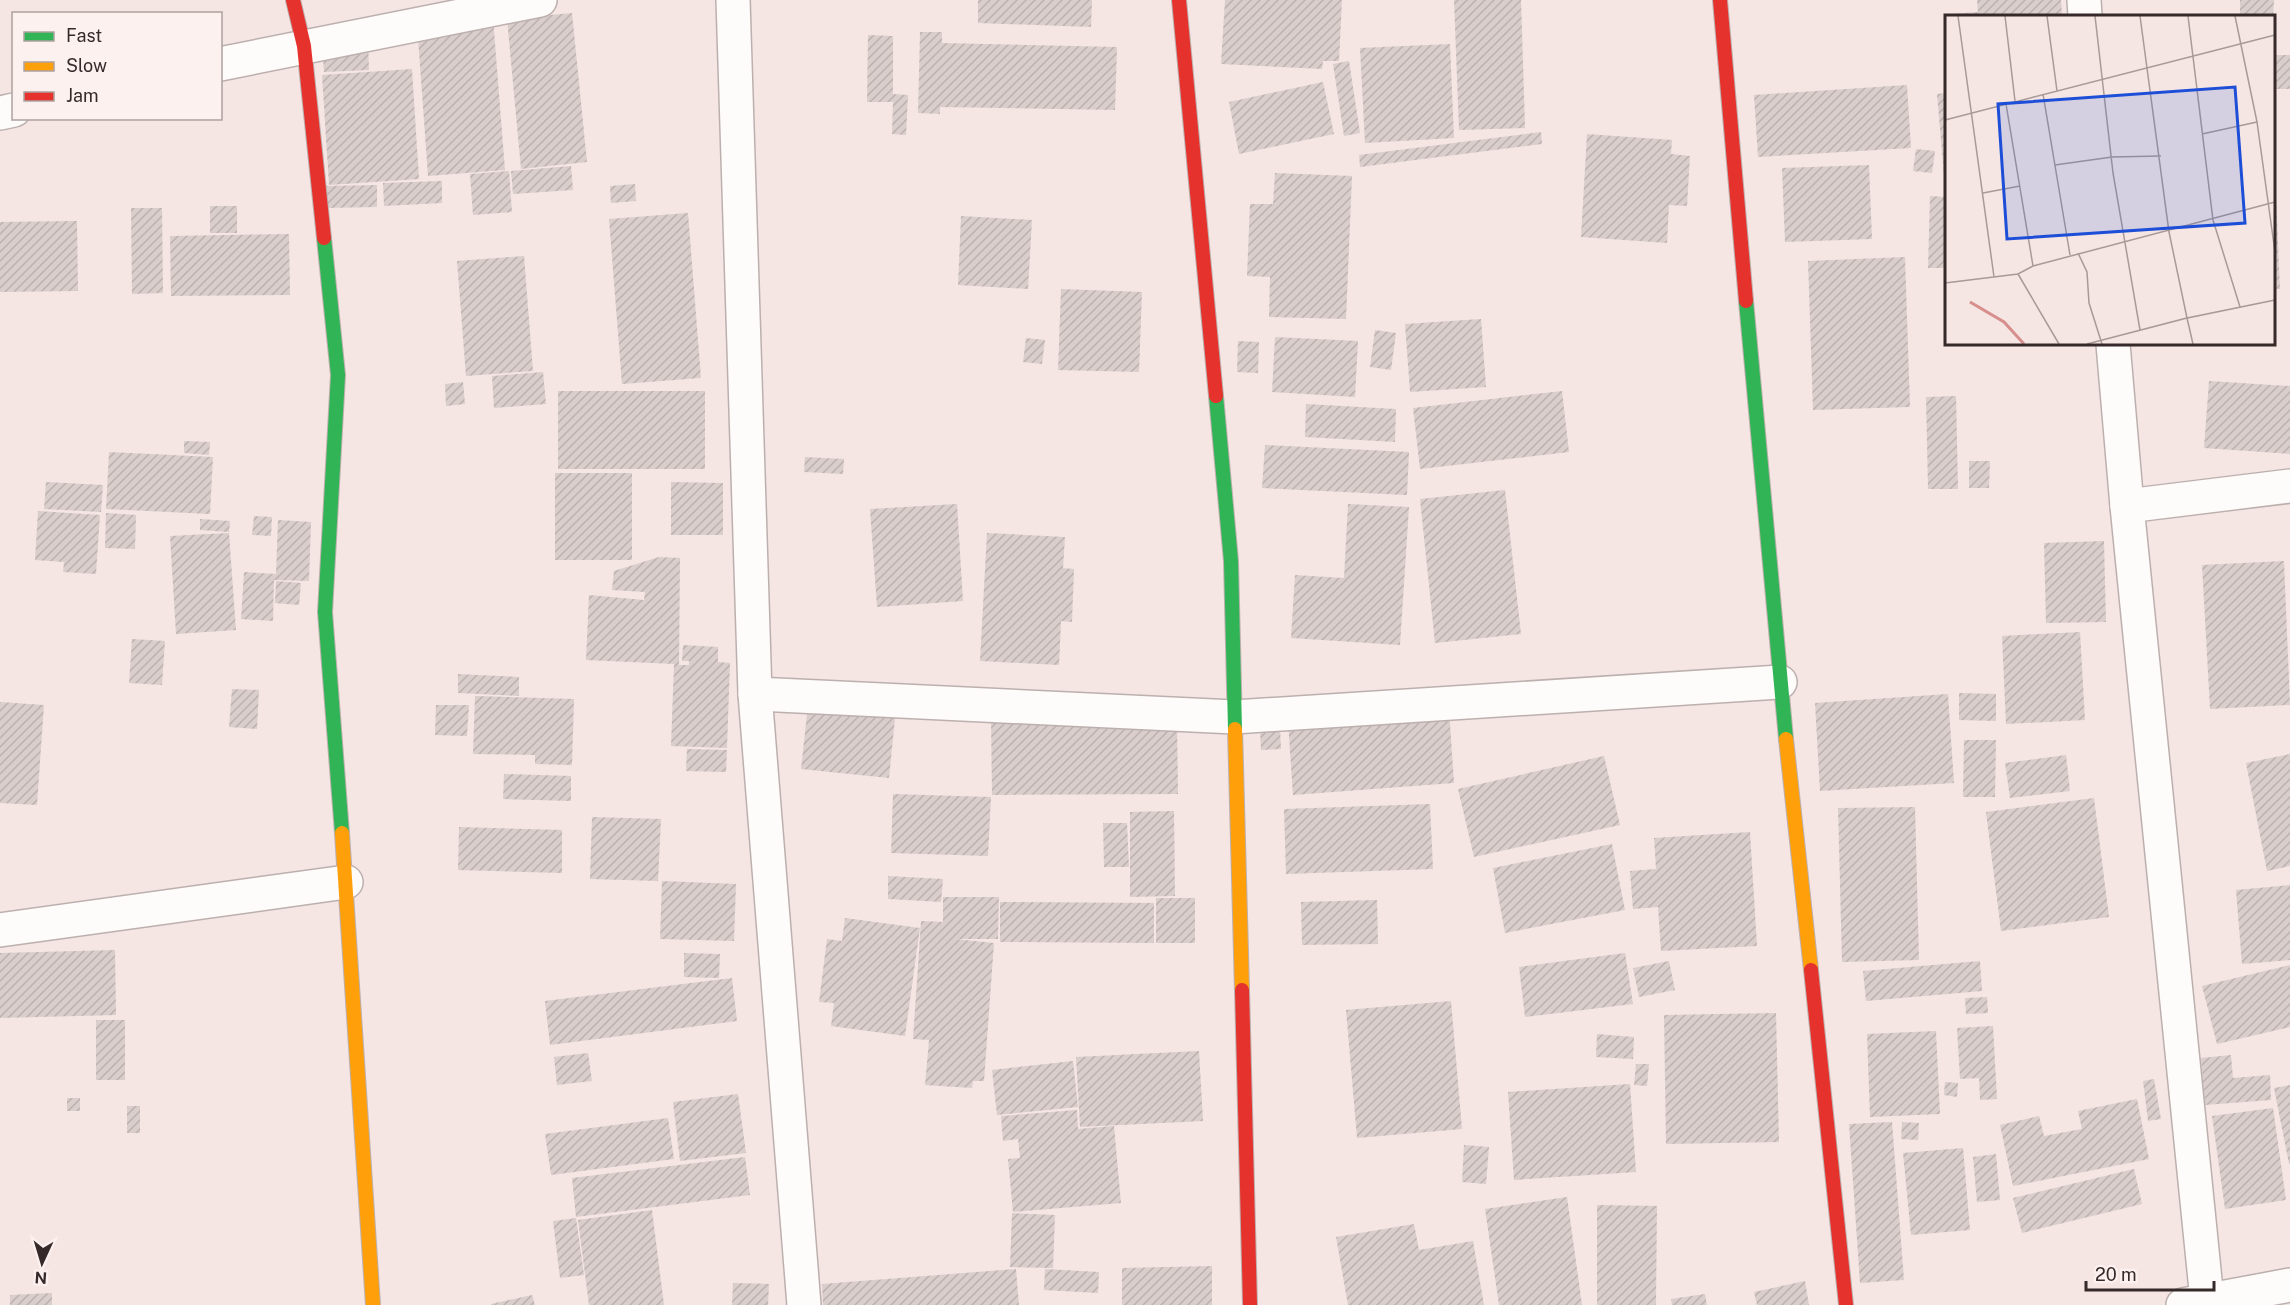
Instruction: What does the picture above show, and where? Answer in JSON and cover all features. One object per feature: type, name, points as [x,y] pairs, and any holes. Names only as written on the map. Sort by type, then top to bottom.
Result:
[{"type":"street","points":[[293,0],[304,46],[338,375],[326,612],[346,882],[372,1305]]},
{"type":"street","points":[[222,64],[540,0]]},
{"type":"street","points":[[733,0],[755,694],[804,1305]]},
{"type":"street","points":[[1179,0],[1231,561],[1250,1305]]},
{"type":"street","points":[[1720,0],[1780,682],[1846,1305]]},
{"type":"street","points":[[2084,0],[2085,15]]},
{"type":"street","points":[[2113,345],[2195,1302],[2290,1285]]},
{"type":"street","points":[[2127,506],[2290,486]]},
{"type":"street","points":[[755,694],[1234,717],[1780,682]]},
{"type":"street","points":[[0,930],[346,882]]},
{"type":"building","points":[[978,0],[1092,0],[1091,27],[978,23]]},
{"type":"building","points":[[1225,0],[1342,0],[1339,61],[1323,61],[1322,69],[1221,64]]},
{"type":"building","points":[[1454,0],[1521,0],[1525,128],[1459,130]]},
{"type":"building","points":[[1977,0],[2061,0],[2062,15],[1952,14],[1978,12]]},
{"type":"building","points":[[2240,0],[2274,0],[2273,15],[2240,15]]},
{"type":"building","points":[[572,13],[587,162],[521,169],[507,19]]},
{"type":"building","points":[[493,18],[505,170],[428,176],[417,24]]},
{"type":"building","points":[[920,32],[942,32],[942,43],[1117,47],[1115,110],[940,107],[940,114],[918,113]]},
{"type":"building","points":[[868,35],[893,36],[893,94],[908,95],[906,135],[892,134],[893,102],[867,102]]},
{"type":"building","points":[[368,41],[369,70],[324,72],[322,43]]},
{"type":"building","points":[[1450,44],[1454,138],[1365,143],[1360,48]]},
{"type":"building","points":[[2275,55],[2290,55],[2290,89],[2275,89]]},
{"type":"building","points":[[1349,61],[1360,133],[1344,136],[1333,64]]},
{"type":"building","points":[[412,69],[419,179],[329,185],[322,75]]},
{"type":"building","points":[[1323,82],[1334,134],[1239,154],[1229,102]]},
{"type":"building","points":[[1907,85],[1911,148],[1758,157],[1754,95]]},
{"type":"building","points":[[1945,93],[1945,175],[1944,175],[1937,94]]},
{"type":"building","points":[[1541,132],[1542,144],[1360,167],[1359,155]]},
{"type":"building","points":[[1587,134],[1672,140],[1671,154],[1690,156],[1687,206],[1669,205],[1667,243],[1581,237]]},
{"type":"building","points":[[1916,149],[1935,151],[1932,173],[1913,171]]},
{"type":"building","points":[[1869,165],[1872,239],[1785,242],[1782,168]]},
{"type":"building","points":[[571,166],[573,190],[513,194],[511,171]]},
{"type":"building","points":[[509,171],[512,212],[473,215],[470,174]]},
{"type":"building","points":[[2275,171],[2280,289],[2275,289]]},
{"type":"building","points":[[1275,173],[1352,176],[1346,319],[1269,317],[1270,277],[1247,276],[1250,204],[1273,204]]},
{"type":"building","points":[[442,181],[442,203],[384,206],[383,183]]},
{"type":"building","points":[[635,184],[636,201],[611,203],[610,186]]},
{"type":"building","points":[[377,185],[377,207],[326,208],[326,186]]},
{"type":"building","points":[[1930,196],[1945,197],[1945,268],[1928,268]]},
{"type":"building","points":[[210,206],[237,206],[237,233],[210,233]]},
{"type":"building","points":[[131,208],[162,208],[163,293],[132,294]]},
{"type":"building","points":[[688,213],[701,378],[622,384],[609,219]]},
{"type":"building","points":[[961,216],[1032,220],[1028,289],[958,285]]},
{"type":"building","points":[[77,221],[78,291],[0,292],[0,222]]},
{"type":"building","points":[[289,234],[290,295],[171,296],[170,236]]},
{"type":"building","points":[[524,256],[533,371],[466,376],[457,261]]},
{"type":"building","points":[[1905,257],[1910,407],[1813,410],[1808,261]]},
{"type":"building","points":[[1061,289],[1142,292],[1139,372],[1058,370]]},
{"type":"building","points":[[1481,319],[1486,387],[1410,392],[1405,324]]},
{"type":"building","points":[[1375,330],[1396,333],[1391,370],[1370,367]]},
{"type":"building","points":[[1275,337],[1358,341],[1355,397],[1272,392]]},
{"type":"building","points":[[1026,338],[1045,340],[1042,364],[1023,362]]},
{"type":"building","points":[[1238,341],[1259,342],[1258,373],[1237,372]]},
{"type":"building","points":[[543,372],[546,404],[494,408],[492,376]]},
{"type":"building","points":[[2209,381],[2290,386],[2290,454],[2204,448]]},
{"type":"building","points":[[463,382],[465,404],[446,406],[445,384]]},
{"type":"building","points":[[558,391],[705,391],[705,469],[558,469]]},
{"type":"building","points":[[1562,391],[1569,452],[1420,469],[1413,408]]},
{"type":"building","points":[[1956,396],[1958,489],[1928,489],[1926,397]]},
{"type":"building","points":[[1306,404],[1396,409],[1395,442],[1305,437]]},
{"type":"building","points":[[184,441],[210,442],[209,455],[184,453]]},
{"type":"building","points":[[1265,445],[1409,452],[1407,495],[1262,488]]},
{"type":"building","points":[[109,452],[213,457],[210,514],[106,509]]},
{"type":"building","points":[[805,457],[844,459],[843,474],[804,472]]},
{"type":"building","points":[[1969,461],[1990,461],[1989,488],[1969,488]]},
{"type":"building","points":[[555,473],[632,473],[632,560],[555,560]]},
{"type":"building","points":[[46,482],[103,485],[101,512],[44,509]]},
{"type":"building","points":[[671,482],[723,483],[723,535],[671,535]]},
{"type":"building","points":[[1505,490],[1521,634],[1435,643],[1420,499]]},
{"type":"building","points":[[957,504],[963,601],[877,607],[870,509]]},
{"type":"building","points":[[1348,504],[1409,507],[1400,645],[1291,638],[1295,575],[1344,578]]},
{"type":"building","points":[[38,511],[100,515],[96,574],[63,572],[64,562],[35,560]]},
{"type":"building","points":[[106,513],[136,515],[135,549],[105,548]]},
{"type":"building","points":[[254,516],[272,517],[271,536],[252,535]]},
{"type":"building","points":[[200,519],[230,521],[229,532],[200,530]]},
{"type":"building","points":[[278,520],[311,522],[309,581],[274,580],[273,621],[241,619],[244,572],[276,574]]},
{"type":"building","points":[[229,533],[236,630],[176,634],[170,536]]},
{"type":"building","points":[[987,533],[1065,537],[1063,568],[1074,569],[1072,622],[1061,621],[1059,665],[980,661]]},
{"type":"building","points":[[2104,541],[2106,622],[2046,623],[2044,543]]},
{"type":"building","points":[[659,557],[680,558],[679,665],[689,665],[689,661],[682,661],[683,645],[718,647],[718,662],[730,663],[727,748],[671,746],[674,664],[586,660],[589,595],[644,600],[645,592],[612,590],[614,571]]},
{"type":"building","points":[[2284,561],[2290,705],[2210,709],[2202,565]]},
{"type":"building","points":[[276,581],[301,583],[299,605],[275,603]]},
{"type":"building","points":[[2080,632],[2085,720],[2006,724],[2002,636]]},
{"type":"building","points":[[132,639],[165,641],[162,685],[129,683]]},
{"type":"building","points":[[458,674],[519,677],[519,696],[458,693]]},
{"type":"building","points":[[811,679],[898,688],[889,778],[801,769]]},
{"type":"building","points":[[232,689],[259,690],[257,729],[229,727]]},
{"type":"building","points":[[1959,693],[1996,694],[1996,721],[1959,720]]},
{"type":"building","points":[[1948,694],[1954,783],[1820,791],[1815,703]]},
{"type":"building","points":[[475,696],[574,699],[572,765],[535,764],[535,755],[473,754]]},
{"type":"building","points":[[0,702],[44,705],[37,805],[0,803]]},
{"type":"building","points":[[436,705],[469,705],[467,736],[435,735]]},
{"type":"building","points":[[1259,709],[1279,709],[1281,749],[1261,750]]},
{"type":"building","points":[[1449,709],[1454,783],[1293,795],[1288,721]]},
{"type":"building","points":[[1177,718],[1178,794],[992,795],[991,719]]},
{"type":"building","points":[[1964,740],[1996,740],[1995,797],[1963,797]]},
{"type":"building","points":[[687,749],[727,750],[726,772],[686,771]]},
{"type":"building","points":[[2290,754],[2290,866],[2267,871],[2246,763]]},
{"type":"building","points":[[2066,755],[2070,791],[2010,798],[2005,763]]},
{"type":"building","points":[[1604,756],[1620,825],[1474,857],[1458,789]]},
{"type":"building","points":[[504,774],[571,776],[571,801],[503,799]]},
{"type":"building","points":[[893,794],[991,797],[988,856],[891,853]]},
{"type":"building","points":[[2094,798],[2109,917],[2001,931],[1986,812]]},
{"type":"building","points":[[1430,804],[1433,869],[1286,874],[1284,809]]},
{"type":"building","points":[[1915,807],[1919,960],[1842,962],[1838,808]]},
{"type":"building","points":[[1174,811],[1175,896],[1130,897],[1130,812]]},
{"type":"building","points":[[592,817],[661,819],[658,881],[590,879]]},
{"type":"building","points":[[1103,823],[1127,823],[1129,867],[1104,867]]},
{"type":"building","points":[[459,827],[562,830],[562,873],[458,870]]},
{"type":"building","points":[[1750,832],[1757,946],[1661,951],[1658,907],[1633,909],[1630,871],[1656,869],[1654,838]]},
{"type":"building","points":[[1612,844],[1625,910],[1505,933],[1493,868]]},
{"type":"building","points":[[888,876],[943,879],[941,902],[888,899]]},
{"type":"building","points":[[662,881],[736,884],[734,941],[660,939]]},
{"type":"building","points":[[2290,885],[2290,960],[2242,964],[2236,890]]},
{"type":"building","points":[[943,897],[999,897],[998,939],[955,939],[994,943],[984,1081],[973,1081],[972,1088],[925,1085],[929,1040],[913,1039],[921,921],[943,922]]},
{"type":"building","points":[[1156,898],[1195,898],[1195,943],[1156,943]]},
{"type":"building","points":[[1377,900],[1378,944],[1302,945],[1301,902]]},
{"type":"building","points":[[1000,902],[1154,903],[1154,943],[1000,942]]},
{"type":"building","points":[[845,918],[920,928],[905,1036],[831,1026],[834,1003],[819,1002],[827,939],[842,941]]},
{"type":"building","points":[[115,950],[116,1015],[0,1018],[0,953]]},
{"type":"building","points":[[684,953],[720,954],[719,978],[684,977]]},
{"type":"building","points":[[1625,953],[1633,1004],[1525,1017],[1519,967]]},
{"type":"building","points":[[1669,961],[1675,990],[1639,997],[1633,968]]},
{"type":"building","points":[[1980,961],[1982,991],[1866,1001],[1863,971]]},
{"type":"building","points":[[2290,965],[2290,1027],[2217,1044],[2202,986]]},
{"type":"building","points":[[732,978],[737,1021],[550,1045],[545,1001]]},
{"type":"building","points":[[1987,997],[1988,1013],[1966,1014],[1965,998]]},
{"type":"building","points":[[1451,1001],[1462,1129],[1357,1138],[1346,1010]]},
{"type":"building","points":[[1776,1013],[1779,1142],[1666,1144],[1664,1015]]},
{"type":"building","points":[[96,1020],[125,1020],[125,1080],[96,1080]]},
{"type":"building","points":[[1993,1026],[1997,1099],[1980,1100],[1979,1078],[1960,1079],[1957,1028]]},
{"type":"building","points":[[1936,1031],[1940,1114],[1870,1117],[1867,1034]]},
{"type":"building","points":[[1597,1034],[1634,1037],[1633,1059],[1596,1057]]},
{"type":"building","points":[[1199,1051],[1203,1121],[1080,1127],[1076,1057]]},
{"type":"building","points":[[588,1053],[592,1081],[557,1085],[554,1057]]},
{"type":"building","points":[[2231,1055],[2233,1078],[2270,1075],[2271,1100],[2205,1105],[2201,1058]]},
{"type":"building","points":[[1073,1061],[1078,1107],[997,1115],[992,1070]]},
{"type":"building","points":[[1636,1064],[1649,1064],[1647,1086],[1634,1085]]},
{"type":"building","points":[[2154,1079],[2161,1119],[2148,1121],[2143,1081]]},
{"type":"building","points":[[1945,1082],[1958,1083],[1957,1097],[1944,1095]]},
{"type":"building","points":[[1630,1084],[1636,1172],[1514,1180],[1508,1092]]},
{"type":"building","points":[[2290,1085],[2290,1164],[2289,1164],[2274,1088]]},
{"type":"building","points":[[738,1094],[746,1153],[680,1161],[673,1102]]},
{"type":"building","points":[[67,1098],[80,1098],[80,1111],[67,1111]]},
{"type":"building","points":[[2137,1099],[2149,1159],[2013,1186],[2000,1125],[2039,1116],[2044,1136],[2082,1129],[2078,1111]]},
{"type":"building","points":[[127,1106],[140,1106],[140,1133],[127,1133]]},
{"type":"building","points":[[2273,1108],[2286,1200],[2225,1209],[2212,1116]]},
{"type":"building","points":[[1077,1110],[1078,1129],[1114,1126],[1121,1203],[1013,1212],[1008,1159],[1020,1158],[1018,1139],[1003,1141],[1001,1116]]},
{"type":"building","points":[[668,1118],[674,1159],[551,1175],[545,1134]]},
{"type":"building","points":[[1892,1122],[1904,1280],[1860,1283],[1849,1124]]},
{"type":"building","points":[[1902,1122],[1919,1123],[1918,1140],[1901,1139]]},
{"type":"building","points":[[1464,1145],[1489,1147],[1486,1184],[1462,1182]]},
{"type":"building","points":[[1963,1148],[1970,1230],[1911,1235],[1903,1153]]},
{"type":"building","points":[[1996,1154],[2000,1200],[1977,1202],[1973,1157]]},
{"type":"building","points":[[745,1157],[750,1195],[576,1217],[572,1178]]},
{"type":"building","points":[[2134,1169],[2142,1204],[2022,1233],[2013,1198]]},
{"type":"building","points":[[1567,1197],[1582,1305],[1499,1305],[1485,1209]]},
{"type":"building","points":[[1597,1205],[1657,1206],[1656,1305],[1597,1305]]},
{"type":"building","points":[[652,1210],[664,1305],[589,1305],[578,1220]]},
{"type":"building","points":[[1012,1213],[1055,1215],[1053,1268],[1010,1267]]},
{"type":"building","points":[[576,1218],[584,1275],[560,1278],[553,1221]]},
{"type":"building","points":[[1414,1224],[1419,1250],[1473,1241],[1484,1305],[1348,1305],[1336,1237]]},
{"type":"building","points":[[1212,1266],[1212,1305],[1122,1305],[1122,1268]]},
{"type":"building","points":[[1016,1269],[1019,1305],[823,1305],[822,1284]]},
{"type":"building","points":[[1045,1269],[1099,1272],[1098,1293],[1044,1290]]},
{"type":"building","points":[[1805,1281],[1809,1305],[1757,1305],[1754,1292]]},
{"type":"building","points":[[733,1283],[769,1284],[768,1305],[732,1305]]},
{"type":"building","points":[[52,1293],[52,1305],[10,1305],[10,1295]]},
{"type":"building","points":[[1705,1294],[1707,1305],[1672,1305],[1671,1299]]},
{"type":"building","points":[[532,1295],[535,1305],[491,1305],[491,1304]]},
{"type":"traffic: fast","points":[[324,238],[338,375],[325,612],[342,833]]},
{"type":"traffic: fast","points":[[1746,301],[1786,739]]},
{"type":"traffic: fast","points":[[1216,396],[1231,561],[1235,729]]},
{"type":"traffic: slow","points":[[1235,729],[1242,990]]},
{"type":"traffic: slow","points":[[1786,739],[1811,970]]},
{"type":"traffic: slow","points":[[342,833],[373,1305]]},
{"type":"traffic: jam","points":[[293,0],[304,46],[324,238]]},
{"type":"traffic: jam","points":[[1179,0],[1216,396]]},
{"type":"traffic: jam","points":[[1720,0],[1746,301]]},
{"type":"traffic: jam","points":[[1811,970],[1846,1305]]},
{"type":"traffic: jam","points":[[1242,990],[1250,1305]]}]
